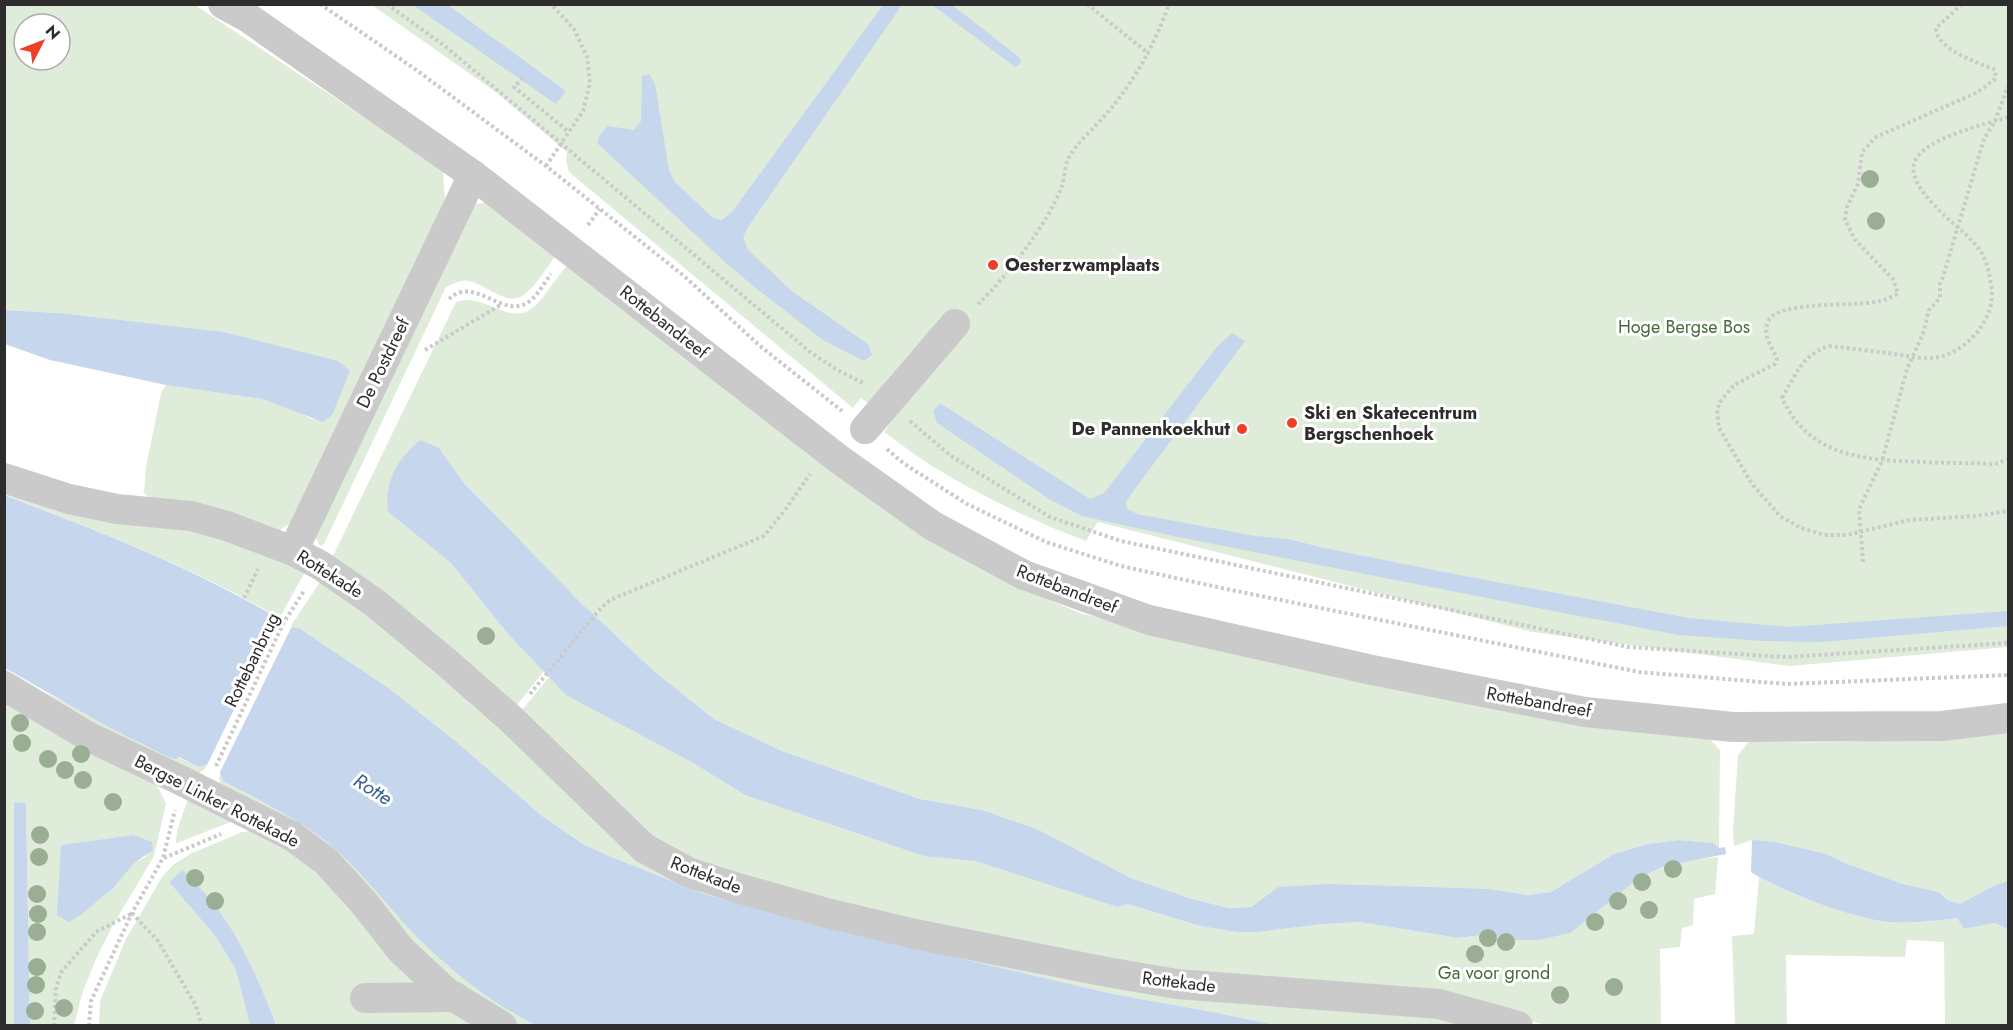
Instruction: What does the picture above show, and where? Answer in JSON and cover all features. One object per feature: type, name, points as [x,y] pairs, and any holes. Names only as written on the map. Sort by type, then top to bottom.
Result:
[{"type":"street","name":"Rottebandreef","points":[[223,4],[247,17],[473,175],[827,449],[933,526],[1024,575],[1160,622],[1372,670],[1586,712],[1733,728],[1942,726],[2008,718]]},
{"type":"street","name":"De Postdreef","points":[[293,551],[473,175]]},
{"type":"street","points":[[865,429],[889,404],[955,324]]},
{"type":"street","name":"Rottekade","points":[[4,478],[69,499],[117,509],[191,516],[227,526],[293,551],[320,565],[375,603],[454,669],[519,727],[644,848],[688,872],[823,912],[915,934],[1107,972],[1177,984],[1440,1004],[1518,1026]]},
{"type":"street","name":"Bergse Linker Rottekade","points":[[4,687],[89,737],[292,836],[326,861],[402,950],[455,998]]},
{"type":"street","points":[[365,998],[455,998],[502,1026]]},
{"type":"path","name":"Rottebandreef","points":[[320,4],[415,69],[546,166],[684,276],[760,346],[865,429],[903,463],[968,504],[1046,542],[1120,566],[1639,672],[1787,684],[2008,675]]},
{"type":"path","points":[[387,4],[446,47],[810,352],[837,370],[864,382],[951,456],[1050,517],[1122,541],[1628,647],[1786,657],[2008,643]]},
{"type":"path","points":[[546,166],[583,111],[590,83],[587,57],[574,29],[551,4]]},
{"type":"path","points":[[1087,4],[1149,54]]},
{"type":"path","points":[[955,324],[981,301],[1016,260],[1047,217],[1061,189],[1069,157],[1110,110],[1149,54],[1169,4]]},
{"type":"path","points":[[1962,4],[1936,28],[1936,34],[1944,46],[1995,70],[1996,78],[1978,92],[1876,136],[1862,152],[1858,184],[1847,207],[1845,220],[1855,240],[1893,279],[1898,294],[1881,301],[1802,306],[1772,316],[1768,321],[1766,334],[1777,358],[1775,364],[1734,385],[1720,402],[1717,410],[1719,428],[1752,484],[1780,516],[1801,528],[1824,535],[1847,535],[1909,520],[1976,516],[2008,511]]},
{"type":"path","points":[[523,78],[514,87],[569,132]]},
{"type":"path","points":[[1863,562],[1859,509],[1882,460],[1912,356],[1923,334],[1929,310],[1940,298],[1940,283],[1984,139],[1995,121],[2008,86]]},
{"type":"path","points":[[2008,117],[1944,138],[1926,148],[1915,160],[1913,174],[1919,189],[1977,246],[1986,260],[1993,293],[1990,310],[1982,327],[1968,342],[1951,354],[1931,358],[1829,346],[1815,351],[1805,360],[1782,398],[1789,413],[1810,434],[1830,448],[1851,456],[1882,460],[1995,464],[2008,459]]},
{"type":"path","points":[[445,308],[450,298],[459,292],[472,291],[518,306],[530,301],[600,209]]},
{"type":"path","points":[[425,350],[503,303]]},
{"type":"path","name":"De Postdreef","points":[[420,360],[430,339]]},
{"type":"path","points":[[526,699],[600,609],[610,600],[764,536],[827,449]]},
{"type":"path","name":"Rottebanbrug","points":[[214,771],[284,622],[320,565]]},
{"type":"path","points":[[89,1026],[91,1001],[132,913],[163,858],[180,780]]},
{"type":"path","points":[[163,858],[258,818]]},
{"type":"path","points":[[54,1026],[56,987],[62,971],[96,932],[132,913]]},
{"type":"path","points":[[132,913],[158,941],[196,1006],[202,1026]]},
{"type":"green space","points":[[4,5],[195,5],[443,172],[445,200],[297,519],[275,533],[155,502],[144,493],[146,467],[161,393],[166,385],[262,399],[312,419],[332,415],[58,313],[5,310]]},
{"type":"green space","name":"Hoge Bergse Bos","points":[[372,5],[2008,5],[2008,647],[1790,666],[1532,632],[1098,522],[1086,541],[1028,517],[973,490],[916,456],[884,432],[891,422],[861,398],[853,408],[569,172],[566,161],[567,152],[497,93]]},
{"type":"green space","points":[[484,203],[556,255],[532,288],[516,298],[502,296],[469,281],[460,281],[446,287],[324,544],[320,546],[315,536],[475,204]]},
{"type":"green space","points":[[568,265],[1009,583],[1080,613],[1167,635],[1708,737],[1720,750],[1719,848],[1713,843],[1679,840],[1647,844],[1614,854],[1551,892],[1527,895],[1490,889],[1278,887],[1251,907],[1229,908],[1192,899],[1131,878],[1037,829],[982,810],[920,799],[782,751],[714,719],[654,671],[582,604],[464,483],[439,448],[388,512],[451,563],[508,634],[544,671],[517,705],[331,560],[456,302],[475,301],[511,313],[528,311],[538,303]]},
{"type":"green space","points":[[4,490],[199,529],[306,570],[278,621],[271,613],[206,579],[107,535],[5,495]]},
{"type":"green space","points":[[322,579],[387,623],[630,848],[842,925],[1380,1005],[1490,1025],[1275,1025],[1113,994],[924,951],[808,923],[702,893],[583,844],[542,816],[459,744],[390,689],[299,628],[290,627]]},
{"type":"green space","points":[[4,668],[42,691],[198,767],[207,765],[204,770],[192,777],[5,679]]},
{"type":"green space","name":"Ga voor grond","points":[[549,677],[567,695],[693,763],[745,795],[975,861],[1117,907],[1128,904],[1200,926],[1236,932],[1258,932],[1360,922],[1458,938],[1490,934],[1514,940],[1659,869],[1693,860],[1718,857],[1715,894],[1694,899],[1693,925],[1682,928],[1680,947],[1660,949],[1661,1025],[1546,1025],[1440,997],[1195,979],[809,900],[648,842],[522,710]]},
{"type":"green space","points":[[4,698],[153,780],[166,804],[154,856],[113,925],[96,959],[83,991],[74,1025],[30,1025],[26,803],[15,802],[14,1023],[20,1025],[5,1025]],"holes":[[[133,835],[147,856],[134,863],[62,845]]]},
{"type":"green space","points":[[2008,731],[2008,881],[1995,885],[1960,904],[1947,900],[1939,892],[1903,884],[1826,854],[1752,840],[1734,846],[1738,755],[1750,740],[1847,742]]},
{"type":"green space","points":[[221,772],[333,848],[365,878],[440,959],[486,996],[536,1025],[519,1025],[493,1012],[221,790],[219,777]]},
{"type":"green space","points":[[189,796],[236,820],[177,843],[177,831]]},
{"type":"green space","points":[[257,830],[292,845],[446,1004],[481,1025],[276,1025],[256,977],[232,930],[212,901],[183,870],[169,882],[216,937],[236,970],[250,1025],[99,1026],[100,1001],[126,939],[162,877],[173,865],[190,854],[242,832]]},
{"type":"green space","points":[[1759,877],[1804,898],[1839,910],[1887,922],[1922,922],[1957,918],[1964,929],[1995,923],[2008,929],[2008,1025],[1945,1025],[1944,942],[1907,940],[1905,957],[1786,955],[1787,1025],[1735,1025],[1732,936],[1754,934]]},
{"type":"water","points":[[413,5],[448,5],[566,91],[556,104]]},
{"type":"water","points":[[883,5],[902,5],[743,237],[748,250],[793,292],[868,344],[872,355],[864,361],[823,340],[758,290],[597,143],[601,133],[608,126],[634,130],[641,121],[642,76],[649,74],[655,84],[669,170],[674,181],[713,218],[722,220],[732,212]]},
{"type":"water","points":[[932,5],[952,5],[1019,57],[1021,61],[1019,65],[1015,67]]},
{"type":"water","points":[[4,310],[58,313],[224,332],[338,361],[350,371],[332,415],[323,422],[262,399],[166,385],[50,360],[5,344]]},
{"type":"water","points":[[1232,333],[1245,341],[1126,501],[1127,509],[1137,514],[1255,536],[1288,539],[1454,574],[1689,618],[1788,627],[2008,611],[2008,626],[1821,642],[1763,641],[1679,635],[1183,538],[1082,516],[1049,499],[937,423],[933,411],[940,403],[1090,499],[1104,493],[1216,348]]},
{"type":"water","points":[[420,440],[439,448],[464,483],[582,604],[654,671],[714,719],[782,751],[920,799],[982,810],[1037,829],[1131,878],[1192,899],[1229,908],[1251,907],[1278,887],[1329,884],[1490,889],[1527,895],[1551,892],[1614,854],[1647,844],[1679,840],[1713,843],[1719,848],[1725,847],[1726,854],[1665,866],[1639,878],[1570,933],[1538,940],[1514,940],[1490,934],[1458,938],[1360,922],[1236,932],[1200,926],[1128,904],[1117,907],[975,861],[924,856],[745,795],[693,763],[566,695],[508,634],[451,563],[388,512],[388,491],[394,472],[405,455]]},
{"type":"water","name":"Rotte","points":[[4,495],[173,564],[239,596],[271,614],[283,624],[299,628],[390,689],[459,744],[542,816],[583,844],[609,856],[702,893],[808,923],[1113,994],[1275,1025],[536,1025],[487,997],[442,961],[415,935],[350,863],[306,827],[223,781],[220,772],[207,765],[198,767],[179,757],[176,759],[168,757],[103,724],[5,668]]},
{"type":"water","points":[[14,802],[26,803],[30,1025],[14,1024]]},
{"type":"water","points":[[133,835],[152,842],[153,850],[134,863],[114,887],[82,914],[69,922],[57,915],[61,845]]},
{"type":"water","points":[[1752,840],[1775,842],[1826,854],[1903,884],[1939,892],[1947,900],[1960,904],[1995,885],[2008,881],[2008,929],[1995,923],[1964,929],[1957,918],[1914,922],[1873,920],[1817,903],[1780,888],[1751,872]]},
{"type":"water","points":[[183,870],[212,901],[241,945],[276,1025],[250,1025],[236,970],[216,937],[169,882]]},
{"type":"pier","points":[[278,619],[292,626],[219,774],[206,767]]},
{"type":"place","name":"Oesterzwamplaats","points":[[993,265]]},
{"type":"place","name":"Ski en Skatecentrum Bergschenhoek","points":[[1292,423]]},
{"type":"place","name":"De Pannenkoekhut","points":[[1242,429]]}]
